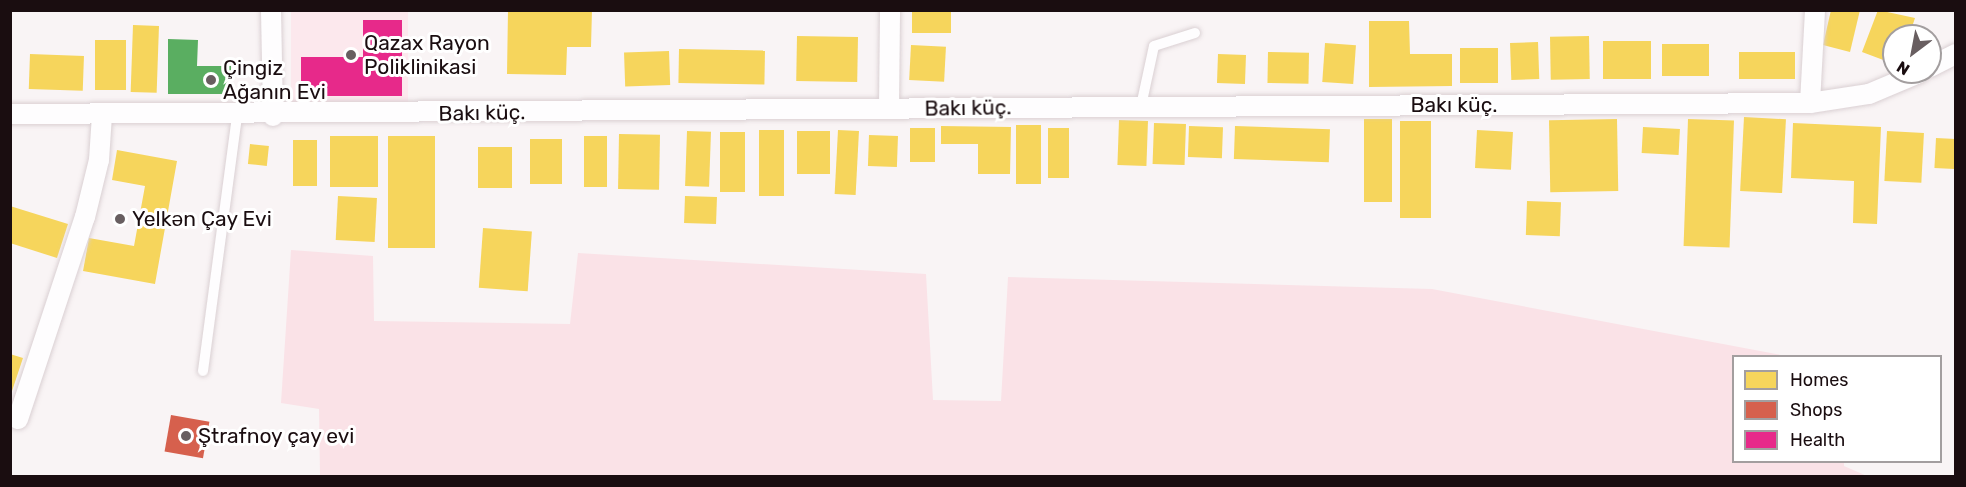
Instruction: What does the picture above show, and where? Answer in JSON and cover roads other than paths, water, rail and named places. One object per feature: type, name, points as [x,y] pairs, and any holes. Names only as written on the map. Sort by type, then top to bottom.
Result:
[{"type":"street","points":[[271,10],[273,116]]},
{"type":"street","points":[[889,109],[890,10]]},
{"type":"street","points":[[1810,103],[1815,10]]},
{"type":"street","points":[[1942,61],[1956,54]]},
{"type":"street","name":"Bakı küç.","points":[[10,114],[273,116],[1141,106],[1810,103],[1869,94],[1893,84]]},
{"type":"street","points":[[18,419],[85,217],[102,115]]},
{"type":"lane","points":[[1141,106],[1154,46],[1195,33]]},
{"type":"lane","points":[[203,371],[237,116]]},
{"type":"place","name":"Qazax Rayon Poliklinikasi","points":[[351,55]]},
{"type":"place","name":"Çingiz Ağanın Evi","points":[[211,80]]},
{"type":"place","name":"Yelkən Çay Evi","points":[[120,219]]},
{"type":"place","name":"Ştrafnoy çay evi","points":[[186,436]]}]
